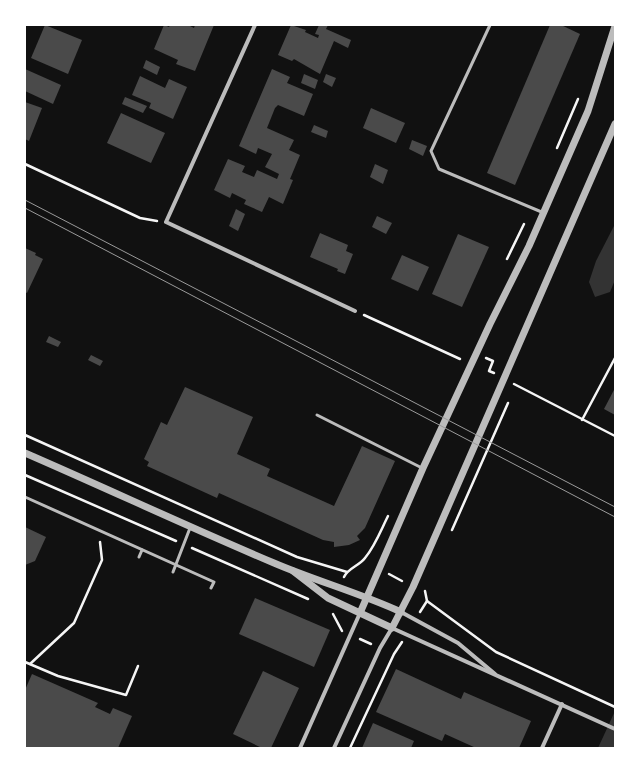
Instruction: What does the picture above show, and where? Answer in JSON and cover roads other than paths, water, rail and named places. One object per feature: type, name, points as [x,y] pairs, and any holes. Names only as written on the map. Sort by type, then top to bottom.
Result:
[{"type":"street","points":[[254,25],[166,222],[355,311]]},
{"type":"street","points":[[300,748],[351,635],[378,568],[423,468],[476,353],[544,213],[588,111],[615,26]]},
{"type":"street","points":[[334,748],[380,648],[401,612],[413,587],[615,124]]},
{"type":"street","points":[[25,453],[190,528],[293,571],[368,596],[458,643],[500,678]]},
{"type":"street","points":[[293,571],[328,598],[500,678],[562,704],[615,729]]},
{"type":"street","points":[[542,748],[562,704]]},
{"type":"lane","points":[[490,25],[431,151],[439,169],[544,213]]},
{"type":"lane","points":[[317,415],[423,468]]},
{"type":"lane","points":[[25,497],[214,582],[211,588]]},
{"type":"lane","points":[[173,572],[190,528]]},
{"type":"lane","points":[[139,557],[142,550]]},
{"type":"tram line","points":[[25,200],[615,507]]},
{"type":"tram line","points":[[25,208],[615,517]]}]
